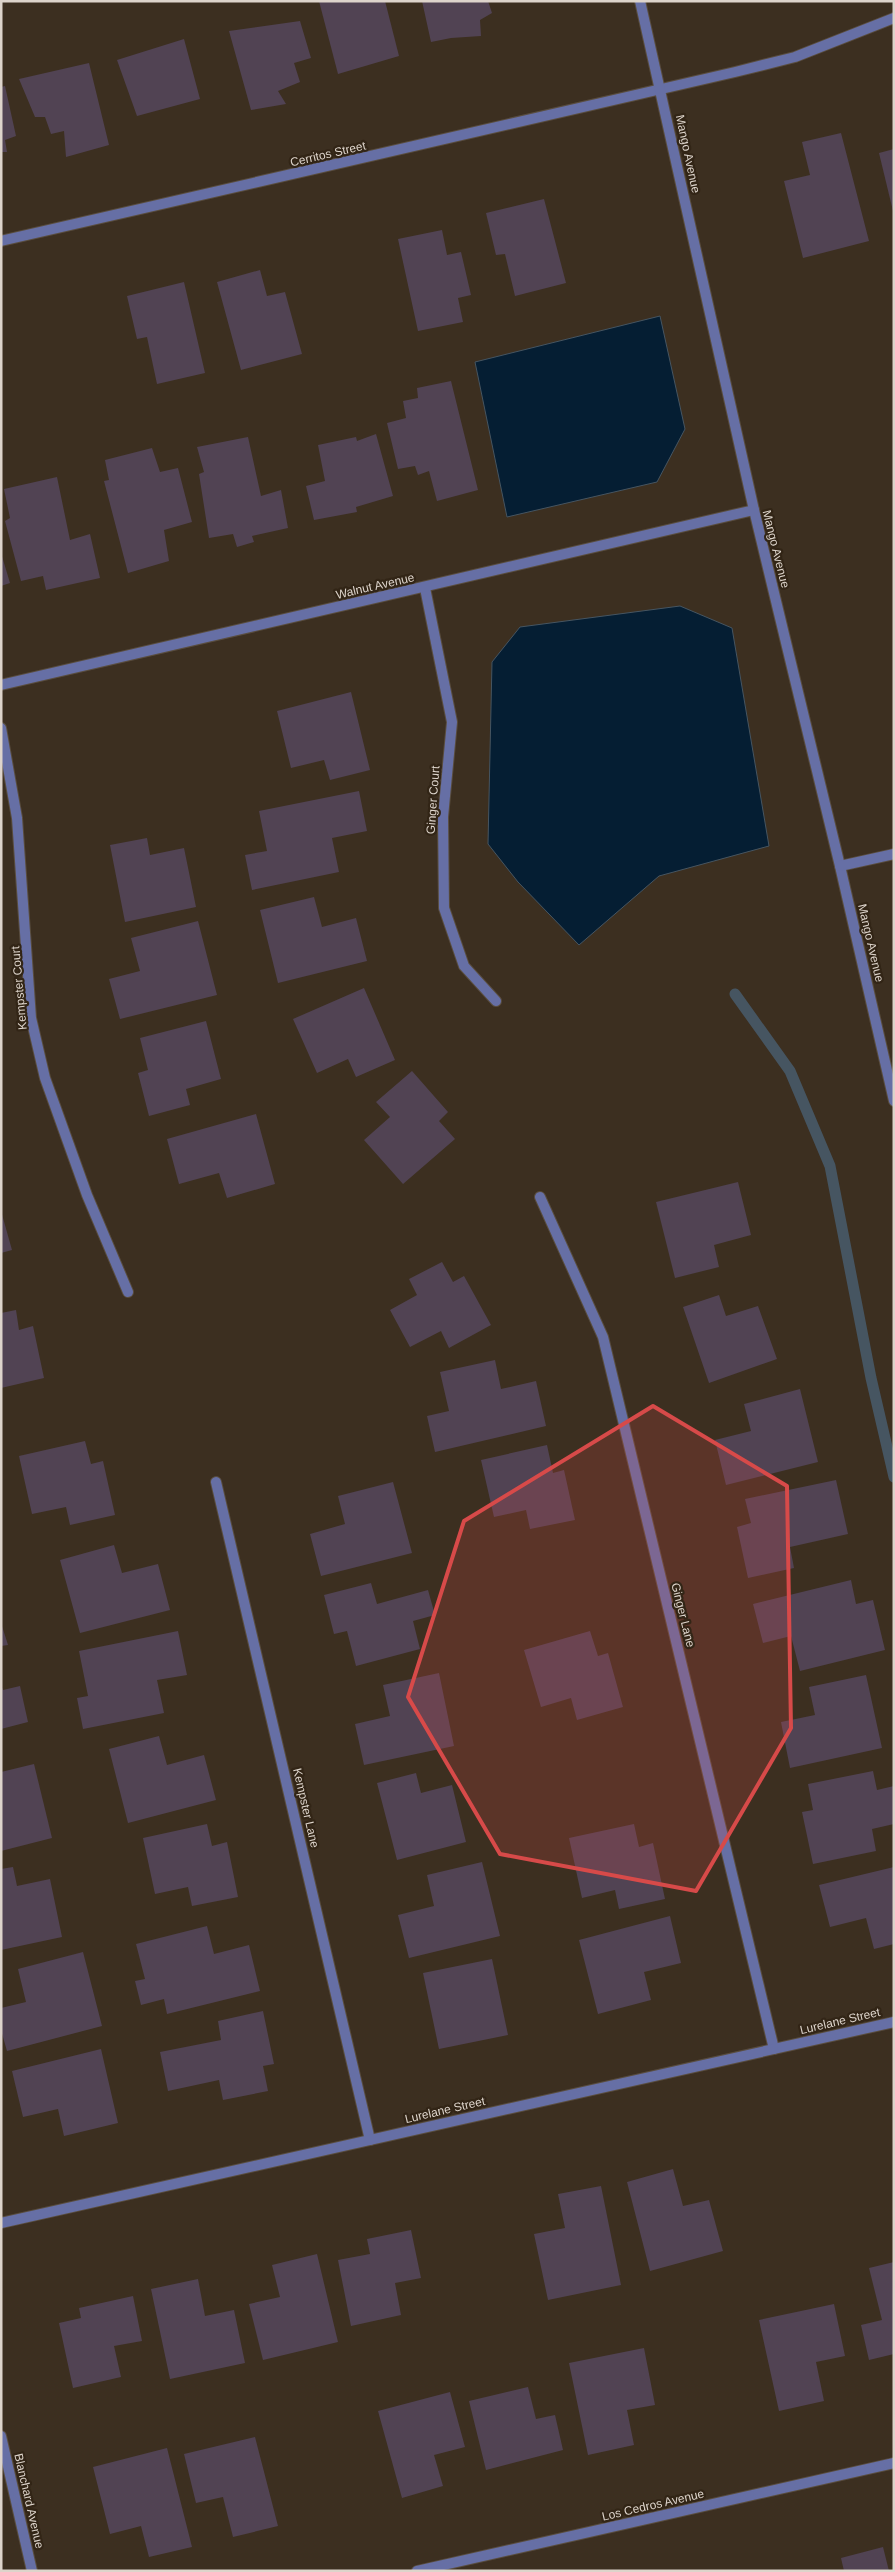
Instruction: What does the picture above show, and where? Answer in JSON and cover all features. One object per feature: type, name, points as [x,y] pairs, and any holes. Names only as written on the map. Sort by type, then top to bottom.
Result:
[{"type":"street","name":"Mango Avenue","points":[[640,1],[754,510],[840,866],[894,1101]]},
{"type":"street","name":"Cerritos Street","points":[[1,241],[661,90],[795,57],[894,18]]},
{"type":"street","name":"Walnut Avenue","points":[[1,685],[754,510]]},
{"type":"street","name":"Ginger Court","points":[[425,588],[452,722],[443,817],[444,908],[464,966],[496,1001]]},
{"type":"street","name":"Kempster Court","points":[[1,728],[17,818],[31,1018],[44,1078],[87,1195],[128,1292]]},
{"type":"street","points":[[840,866],[894,854]]},
{"type":"street","name":"Ginger Lane","points":[[540,1197],[603,1337],[774,2049]]},
{"type":"street","name":"Kempster Lane","points":[[216,1482],[370,2140]]},
{"type":"street","name":"Lurelane Street","points":[[1,2223],[894,2022]]},
{"type":"street","name":"Blanchard Avenue","points":[[1,2436],[32,2571]]},
{"type":"street","name":"Los Cedros Avenue","points":[[417,2571],[894,2463]]},
{"type":"highlighted area","points":[[653,1406],[787,1486],[791,1728],[696,1891],[500,1854],[408,1697],[464,1521]]},
{"type":"water","points":[[660,316],[685,429],[657,482],[507,517],[475,362]]},
{"type":"water","points":[[680,606],[732,628],[769,846],[659,876],[579,945],[518,882],[488,844],[492,662],[520,627]]},
{"type":"building","points":[[319,1],[385,1],[399,56],[338,74]]},
{"type":"building","points":[[422,1],[488,1],[492,13],[480,20],[481,36],[451,38],[431,42]]},
{"type":"building","points":[[300,21],[311,58],[294,63],[300,82],[278,91],[286,104],[251,110],[229,31]]},
{"type":"building","points":[[184,39],[200,99],[137,116],[117,60]]},
{"type":"building","points":[[89,63],[109,145],[66,157],[64,131],[51,134],[45,117],[35,117],[19,79]]},
{"type":"building","points":[[5,86],[16,136],[5,140],[7,152],[1,152],[1,87]]},
{"type":"building","points":[[841,133],[869,241],[803,258],[784,181],[810,175],[802,142]]},
{"type":"building","points":[[894,149],[894,211],[893,211],[879,153]]},
{"type":"building","points":[[544,199],[566,283],[515,296],[505,254],[496,255],[486,213]]},
{"type":"building","points":[[442,230],[447,255],[461,252],[471,295],[458,298],[463,322],[418,331],[398,239]]},
{"type":"building","points":[[260,270],[267,296],[285,292],[302,354],[241,370],[217,282]]},
{"type":"building","points":[[184,282],[205,373],[157,384],[147,337],[137,339],[127,296]]},
{"type":"building","points":[[451,381],[478,490],[437,501],[429,471],[418,475],[415,466],[398,469],[387,423],[406,418],[403,401],[418,398],[417,388]]},
{"type":"building","points":[[376,434],[393,496],[356,507],[357,512],[314,520],[306,486],[325,481],[318,445],[356,437],[357,441]]},
{"type":"building","points":[[248,437],[261,496],[281,490],[288,528],[252,536],[254,542],[237,547],[233,534],[209,538],[199,474],[204,472],[197,447]]},
{"type":"building","points":[[152,448],[160,472],[178,468],[192,522],[164,530],[169,561],[128,573],[104,481],[109,480],[105,460]]},
{"type":"building","points":[[57,477],[70,540],[90,534],[100,578],[46,590],[43,576],[21,581],[5,521],[10,518],[4,489]]},
{"type":"building","points":[[1,553],[10,583],[1,586]]},
{"type":"building","points":[[351,692],[370,770],[330,780],[324,760],[291,768],[277,711]]},
{"type":"building","points":[[359,791],[367,831],[332,838],[339,872],[252,890],[245,855],[267,851],[259,811]]},
{"type":"building","points":[[147,838],[150,855],[184,848],[196,907],[125,922],[110,845]]},
{"type":"building","points":[[314,897],[322,927],[356,918],[367,961],[278,983],[260,910]]},
{"type":"building","points":[[198,921],[217,995],[120,1019],[109,979],[140,971],[131,938]]},
{"type":"building","points":[[364,988],[395,1060],[356,1077],[348,1059],[317,1073],[293,1019]]},
{"type":"building","points":[[206,1021],[221,1079],[186,1089],[190,1105],[149,1116],[138,1073],[148,1070],[140,1038]]},
{"type":"building","points":[[412,1071],[448,1112],[439,1121],[455,1139],[403,1184],[364,1140],[390,1117],[376,1102]]},
{"type":"building","points":[[256,1114],[275,1184],[227,1198],[219,1173],[179,1184],[167,1139]]},
{"type":"building","points":[[738,1182],[751,1235],[714,1245],[719,1267],[675,1278],[656,1202]]},
{"type":"building","points":[[1,1211],[12,1250],[1,1253]]},
{"type":"building","points":[[442,1262],[453,1282],[464,1276],[491,1325],[449,1348],[441,1331],[410,1347],[390,1310],[417,1295],[409,1279]]},
{"type":"building","points":[[719,1295],[726,1316],[758,1306],[777,1359],[709,1383],[683,1307]]},
{"type":"building","points":[[16,1310],[19,1330],[33,1326],[44,1378],[1,1388],[1,1313]]},
{"type":"building","points":[[495,1360],[501,1389],[536,1381],[546,1426],[435,1452],[427,1416],[449,1411],[440,1372]]},
{"type":"building","points":[[800,1389],[818,1462],[726,1485],[715,1440],[751,1431],[744,1404]]},
{"type":"building","points":[[85,1441],[91,1464],[103,1461],[115,1515],[70,1525],[66,1507],[32,1514],[19,1456]]},
{"type":"building","points":[[547,1445],[553,1473],[564,1470],[575,1520],[530,1529],[526,1510],[494,1517],[481,1460]]},
{"type":"building","points":[[836,1480],[848,1534],[790,1547],[794,1568],[748,1578],[737,1527],[751,1523],[745,1499]]},
{"type":"building","points":[[393,1482],[412,1553],[321,1576],[310,1534],[345,1524],[338,1496]]},
{"type":"building","points":[[114,1545],[122,1573],[158,1564],[170,1610],[80,1633],[60,1560]]},
{"type":"building","points":[[851,1580],[856,1604],[873,1600],[885,1650],[800,1671],[791,1636],[763,1643],[753,1604]]},
{"type":"building","points":[[371,1583],[377,1604],[428,1590],[435,1615],[413,1621],[420,1649],[356,1666],[347,1631],[334,1634],[324,1595]]},
{"type":"building","points":[[1,1623],[8,1645],[1,1646]]},
{"type":"building","points":[[178,1631],[187,1675],[157,1680],[164,1713],[83,1729],[77,1698],[88,1696],[79,1651]]},
{"type":"building","points":[[590,1631],[598,1656],[608,1653],[623,1707],[577,1720],[571,1698],[541,1707],[524,1650]]},
{"type":"building","points":[[439,1673],[454,1746],[364,1765],[355,1724],[390,1716],[383,1685]]},
{"type":"building","points":[[866,1675],[882,1748],[790,1768],[781,1722],[815,1715],[809,1687]]},
{"type":"building","points":[[1,1685],[3,1690],[20,1686],[28,1722],[1,1729]]},
{"type":"building","points":[[159,1736],[167,1765],[204,1755],[216,1800],[128,1823],[109,1749]]},
{"type":"building","points":[[34,1764],[52,1838],[1,1851],[1,1772]]},
{"type":"building","points":[[873,1771],[877,1790],[894,1786],[894,1824],[872,1829],[876,1851],[813,1864],[802,1812],[813,1810],[808,1784]]},
{"type":"building","points":[[416,1773],[421,1793],[452,1785],[466,1842],[397,1860],[377,1783]]},
{"type":"building","points":[[207,1824],[212,1846],[227,1842],[238,1897],[192,1906],[188,1887],[155,1894],[143,1838]]},
{"type":"building","points":[[634,1824],[639,1847],[653,1843],[665,1899],[619,1909],[615,1890],[582,1898],[569,1838]]},
{"type":"building","points":[[482,1862],[500,1936],[409,1958],[398,1915],[434,1906],[427,1875]]},
{"type":"building","points":[[13,1867],[17,1886],[50,1879],[62,1937],[1,1950],[1,1869]]},
{"type":"building","points":[[894,1867],[894,1944],[874,1949],[866,1918],[830,1927],[819,1885]]},
{"type":"building","points":[[670,1916],[681,1963],[644,1972],[651,2000],[598,2014],[579,1940]]},
{"type":"building","points":[[207,1926],[214,1954],[249,1945],[260,1991],[167,2014],[164,1999],[141,2005],[135,1981],[145,1979],[136,1944]]},
{"type":"building","points":[[83,1952],[102,2026],[7,2051],[1,2030],[1,2008],[26,2002],[18,1969]]},
{"type":"building","points":[[492,1959],[508,2035],[439,2049],[423,1973]]},
{"type":"building","points":[[263,2011],[274,2064],[263,2066],[268,2091],[223,2100],[219,2080],[168,2091],[160,2052],[221,2040],[218,2021]]},
{"type":"building","points":[[101,2049],[118,2123],[64,2136],[58,2109],[23,2117],[12,2071]]},
{"type":"building","points":[[673,2169],[683,2206],[709,2200],[723,2251],[650,2271],[627,2182]]},
{"type":"building","points":[[601,2186],[621,2285],[548,2300],[534,2234],[565,2228],[558,2194]]},
{"type":"building","points":[[411,2230],[421,2278],[395,2283],[401,2315],[351,2326],[338,2260],[370,2254],[367,2239]]},
{"type":"building","points":[[317,2254],[338,2342],[263,2360],[249,2304],[280,2297],[272,2265]]},
{"type":"building","points":[[894,2262],[894,2354],[869,2360],[861,2325],[882,2320],[869,2268]]},
{"type":"building","points":[[198,2279],[205,2316],[234,2310],[245,2363],[170,2379],[151,2289]]},
{"type":"building","points":[[133,2296],[142,2341],[114,2346],[121,2377],[73,2388],[59,2323],[81,2318],[79,2308]]},
{"type":"building","points":[[834,2304],[845,2356],[816,2362],[824,2401],[779,2411],[759,2320]]},
{"type":"building","points":[[644,2348],[655,2405],[627,2410],[634,2445],[588,2455],[569,2363]]},
{"type":"building","points":[[528,2387],[536,2419],[555,2415],[563,2450],[486,2470],[469,2401]]},
{"type":"building","points":[[450,2392],[465,2447],[434,2455],[443,2486],[402,2498],[378,2411]]},
{"type":"building","points":[[255,2437],[278,2526],[233,2537],[223,2497],[196,2503],[184,2454]]},
{"type":"building","points":[[167,2448],[192,2547],[149,2557],[141,2526],[110,2534],[93,2467]]},
{"type":"building","points":[[883,2547],[889,2571],[844,2571],[841,2558]]},
{"type":"waterway","points":[[735,994],[790,1071],[830,1166],[871,1378],[894,1477]]}]
